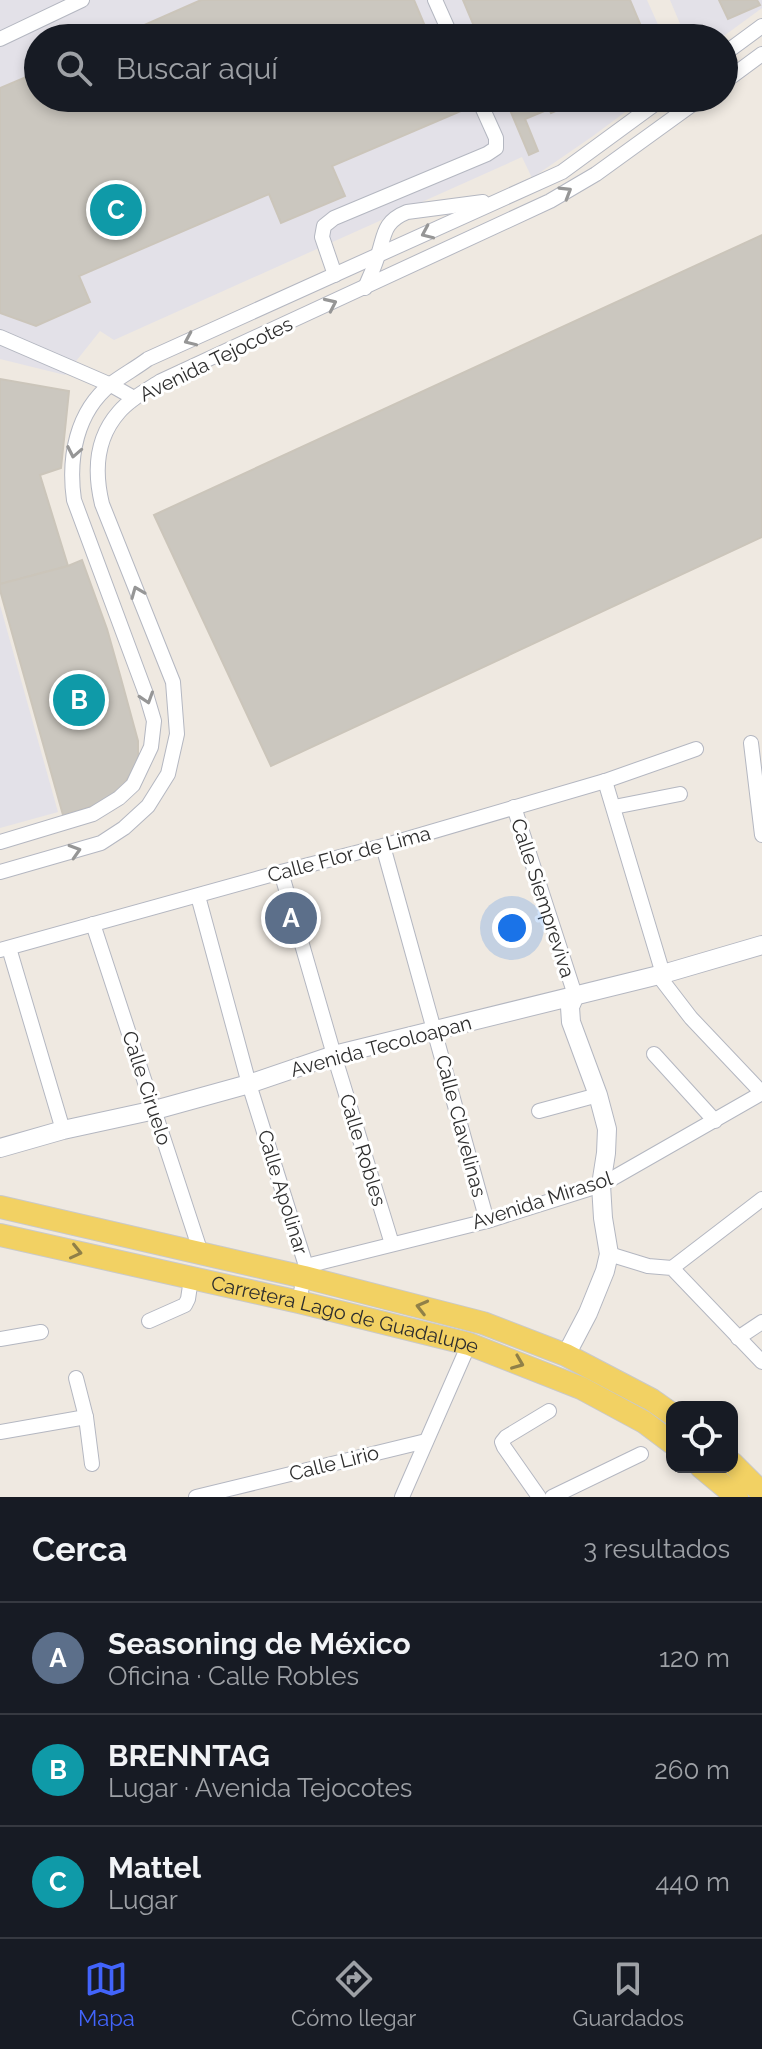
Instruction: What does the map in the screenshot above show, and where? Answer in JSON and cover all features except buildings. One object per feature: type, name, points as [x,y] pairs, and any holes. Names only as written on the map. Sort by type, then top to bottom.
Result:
[{"type":"main road","name":"Carretera Lago de Guadalupe","points":[[0,1207],[201,1253],[305,1272],[483,1323],[566,1355],[666,1410]]},
{"type":"main road","name":"Carretera Lago de Guadalupe","points":[[0,1235],[299,1302],[469,1344],[581,1388],[644,1422],[666,1438]]},
{"type":"main road","points":[[738,1469],[762,1493]]},
{"type":"main road","points":[[708,1473],[737,1497]]},
{"type":"street","points":[[32,24],[82,0]]},
{"type":"street","points":[[435,0],[446,24]]},
{"type":"street","points":[[738,44],[762,26]]},
{"type":"street","points":[[0,39],[24,28]]},
{"type":"street","points":[[738,72],[762,54]]},
{"type":"street","points":[[335,275],[322,237],[324,226],[334,218],[496,148],[496,138],[484,112]]},
{"type":"street","name":"Avenida Tejocotes","points":[[0,842],[93,814],[119,798],[133,785],[151,747],[154,721],[146,694],[74,500],[72,460],[85,414],[111,385],[148,359],[562,172],[644,112]]},
{"type":"street","name":"Avenida Tejocotes","points":[[0,872],[101,843],[124,828],[148,806],[168,774],[177,734],[173,682],[102,504],[97,484],[97,465],[109,426],[120,410],[161,381],[550,201],[596,174],[682,112]]},
{"type":"street","points":[[365,288],[379,255],[383,235],[398,215],[499,200]]},
{"type":"street","points":[[0,337],[134,398]]},
{"type":"street","points":[[751,743],[762,835]]},
{"type":"street","name":"Calle Flor de Lima","points":[[5,949],[383,846],[605,781],[696,749]]},
{"type":"street","points":[[605,781],[660,975],[691,1018],[762,1093]]},
{"type":"street","points":[[614,807],[680,794]]},
{"type":"street","name":"Calle Siempreviva","points":[[514,807],[575,995],[570,1007],[571,1022],[607,1129],[601,1185],[609,1254],[588,1313],[566,1355]]},
{"type":"street","name":"Calle Clavelinas","points":[[383,846],[487,1221]]},
{"type":"street","name":"Calle Robles","points":[[281,872],[392,1244]]},
{"type":"street","name":"Calle Apolinar","points":[[198,896],[249,1084],[305,1272],[299,1302]]},
{"type":"street","name":"Calle Ciruelo","points":[[93,924],[201,1253]]},
{"type":"street","name":"Avenida Tecoloapan","points":[[0,1148],[249,1084],[334,1055],[660,975],[762,945]]},
{"type":"street","points":[[5,949],[63,1130]]},
{"type":"street","points":[[654,1054],[715,1121]]},
{"type":"street","name":"Avenida Mirasol","points":[[305,1272],[601,1185],[762,1093]]},
{"type":"street","points":[[539,1111],[598,1095]]},
{"type":"street","points":[[672,1268],[762,1199]]},
{"type":"street","points":[[609,1254],[648,1266],[672,1268],[762,1362]]},
{"type":"street","points":[[149,1321],[185,1305],[191,1279]]},
{"type":"street","points":[[738,1338],[762,1322]]},
{"type":"street","points":[[0,1339],[41,1332]]},
{"type":"street","points":[[402,1497],[469,1344]]},
{"type":"street","points":[[76,1378],[80,1418],[92,1464]]},
{"type":"street","points":[[539,1497],[502,1442],[549,1411]]},
{"type":"street","points":[[0,1432],[80,1418]]},
{"type":"street","name":"Calle Lirio","points":[[196,1497],[426,1441]]},
{"type":"street","points":[[552,1497],[641,1454]]},
{"type":"shaded area","points":[[0,0],[647,0],[658,24],[24,24],[24,112],[625,112],[532,178],[522,157],[114,340],[100,331],[65,375],[0,359]]},
{"type":"shaded area","points":[[670,0],[762,0],[762,8],[738,26],[680,24]]},
{"type":"shaded area","points":[[0,605],[58,812],[0,828]]},
{"type":"place","name":"Mattel","points":[[116,210]]},
{"type":"place","name":"BRENNTAG","points":[[79,700]]},
{"type":"place","name":"Seasoning de México","points":[[291,918]]}]
